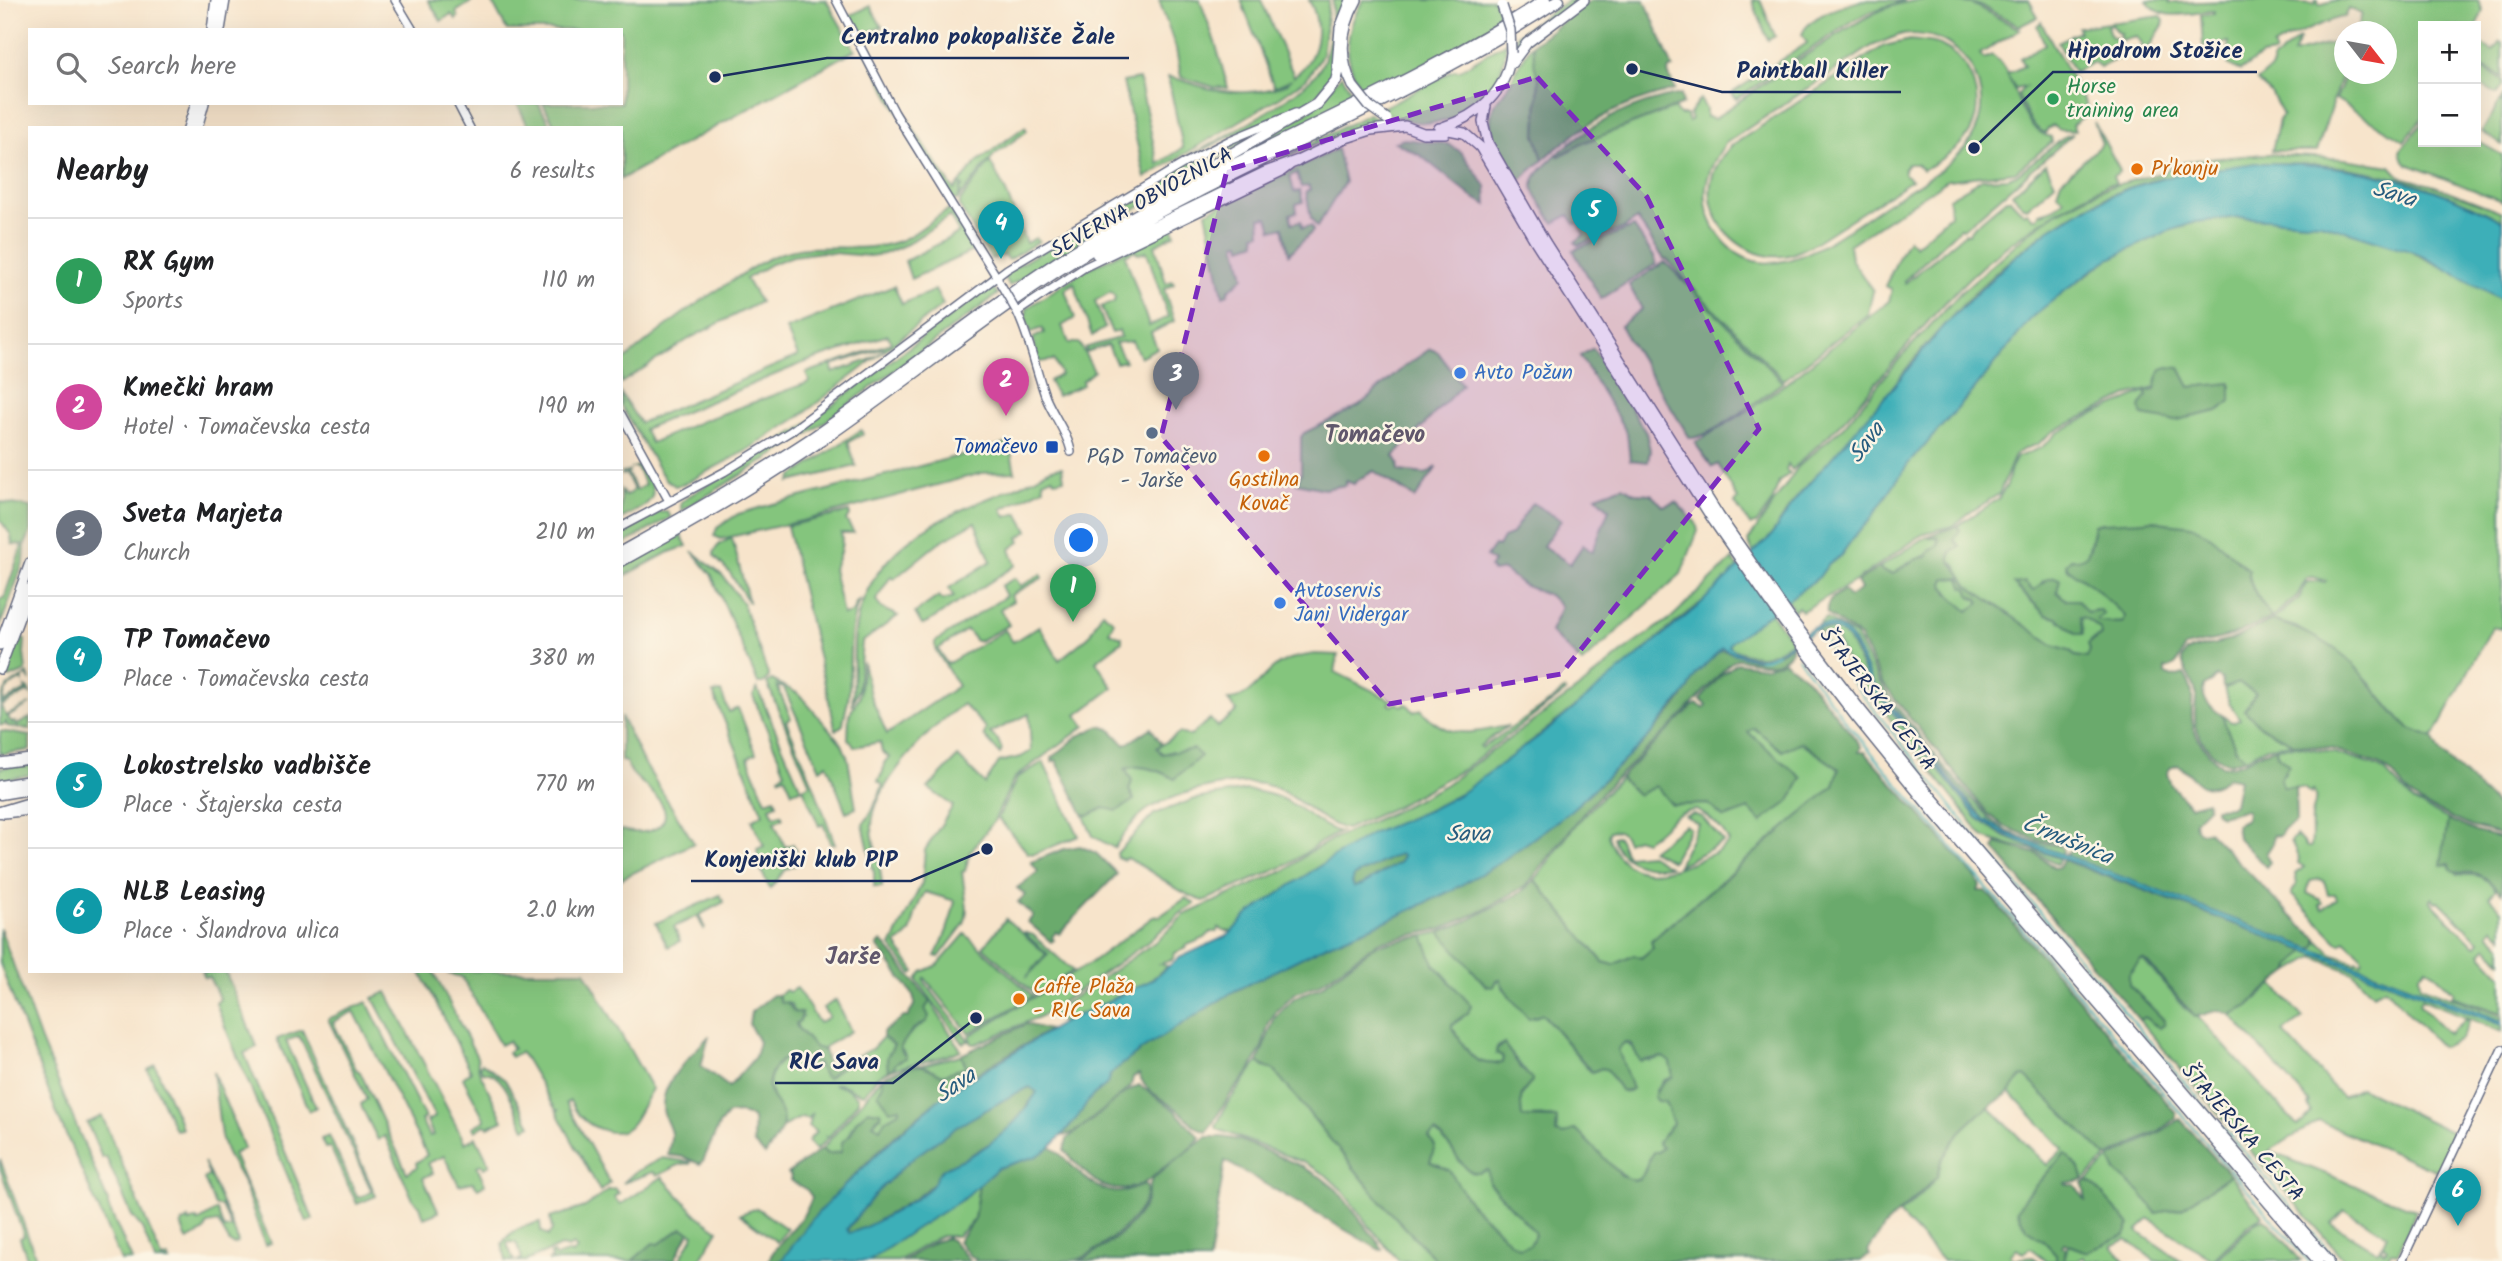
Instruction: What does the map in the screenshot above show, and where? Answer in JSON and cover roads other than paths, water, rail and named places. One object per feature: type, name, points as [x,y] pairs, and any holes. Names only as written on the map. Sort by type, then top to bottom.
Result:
[{"type":"highway","name":"SEVERNA OBVOZNICA","points":[[623,551],[802,445],[990,307],[1057,262],[1202,181],[1433,66],[1545,0]]},
{"type":"highway","name":"SEVERNA OBVOZNICA","points":[[623,560],[689,523],[817,444],[1043,280],[1145,220],[1450,66],[1559,0]]},
{"type":"highway","points":[[1108,232],[1117,221],[1239,147],[1317,104],[1336,81],[1343,53]]},
{"type":"highway","points":[[1043,280],[1060,275],[1095,254],[1264,173],[1297,161]]},
{"type":"highway","points":[[0,786],[28,781]]},
{"type":"highway","points":[[0,794],[28,789]]},
{"type":"highway","points":[[0,813],[28,804]]},
{"type":"main road","points":[[212,28],[216,0]]},
{"type":"main road","points":[[220,28],[225,0]]},
{"type":"main road","points":[[1357,0],[1346,25],[1343,53],[1346,71],[1353,86],[1369,106],[1387,119],[1405,126]]},
{"type":"main road","points":[[1486,106],[1522,48],[1584,0]]},
{"type":"main road","points":[[1500,3],[1509,25],[1511,53],[1507,71]]},
{"type":"main road","points":[[1297,161],[1357,134],[1405,126],[1439,128],[1463,120],[1501,94],[1522,54],[1544,30]]},
{"type":"main road","points":[[189,126],[195,105]]},
{"type":"main road","points":[[198,126],[203,105]]},
{"type":"main road","name":"ŠTAJERSKA CESTA","points":[[1486,106],[1483,126],[1490,148],[1716,518]]},
{"type":"main road","name":"ŠTAJERSKA CESTA","points":[[1405,126],[1423,134],[1459,136],[1484,157]]},
{"type":"main road","name":"ŠTAJERSKA CESTA","points":[[1439,128],[1467,135],[1480,147],[1716,518],[1807,647],[1932,810],[2318,1261]]},
{"type":"main road","points":[[0,645],[28,568]]},
{"type":"main road","points":[[0,669],[28,593]]},
{"type":"main road","name":"ŠTAJERSKA CESTA","points":[[1807,647],[1948,817],[2329,1261]]},
{"type":"main road","points":[[0,763],[28,759]]},
{"type":"street","points":[[396,0],[413,28]]},
{"type":"street","points":[[836,0],[895,113],[1016,310],[1032,349],[1047,399],[1063,433]]},
{"type":"street","points":[[623,526],[760,451],[998,280],[1183,164],[1222,143],[1293,113],[1316,99],[1327,88],[1334,73],[1339,28],[1350,0]]},
{"type":"street","points":[[458,105],[469,126]]},
{"type":"street","points":[[1016,310],[1085,267],[1282,172],[1297,161]]},
{"type":"street","points":[[623,418],[669,501]]},
{"type":"street","points":[[0,813],[28,811]]},
{"type":"street","points":[[2402,1261],[2502,1049]]},
{"type":"water","name":"Sava","points":[[2256,163],[2288,163],[2383,176],[2444,194],[2502,221],[2502,300],[2419,254],[2321,223],[2239,217],[2196,222],[2166,232],[2109,259],[2033,316],[1974,390],[1908,464],[1869,521],[1841,555],[1827,566],[1819,577],[1729,646],[1747,656],[1762,658],[1775,654],[1809,630],[1821,625],[1842,629],[1853,640],[1879,692],[1956,788],[1984,819],[2009,834],[2502,1021],[2502,1025],[2004,835],[1977,817],[1881,698],[1869,682],[1849,640],[1834,630],[1821,628],[1774,655],[1766,658],[1758,659],[1749,658],[1722,648],[1696,674],[1688,690],[1643,743],[1569,812],[1498,864],[1450,891],[1329,944],[1234,991],[1141,1050],[1115,1070],[1107,1084],[1091,1097],[1077,1118],[1051,1147],[1037,1156],[998,1168],[963,1199],[869,1261],[781,1261],[814,1217],[841,1189],[943,1096],[1062,1023],[1150,981],[1179,958],[1229,935],[1246,916],[1324,863],[1371,834],[1460,794],[1550,728],[1696,608],[1771,536],[1798,496],[1944,325],[2014,257],[2050,229],[2085,208],[2129,188],[2179,174]],"holes":[[[1399,854],[1403,856],[1400,862],[1354,887],[1354,876]],[[1030,1087],[1037,1092],[1016,1121],[999,1137],[979,1151],[949,1165],[937,1175],[932,1186],[917,1198],[879,1220],[849,1233],[847,1229],[876,1193],[910,1160],[958,1126]]]},
{"type":"waterway","points":[[1826,642],[1831,651]]},
{"type":"waterway","name":"Črnušnica","points":[[1759,659],[1777,654]]},
{"type":"waterway","points":[[1798,658],[1902,789],[2308,1261]]},
{"type":"waterway","points":[[1837,663],[1980,842],[2337,1261]]},
{"type":"place","name":"Paintball Killer","points":[[1632,69]]},
{"type":"place","name":"Centralno pokopališče Žale","points":[[715,77]]},
{"type":"place","name":"Horse training area","points":[[2053,99]]},
{"type":"place","name":"Hipodrom Stožice","points":[[1974,148]]},
{"type":"place","name":"Pr'konju","points":[[2137,169]]},
{"type":"place","name":"Lokostrelsko vadbišče","points":[[1594,246]]},
{"type":"place","name":"TP Tomačevo","points":[[1001,259]]},
{"type":"place","name":"Avto Požun","points":[[1460,373]]},
{"type":"place","name":"Sveta Marjeta","points":[[1176,410]]},
{"type":"place","name":"Kmečki hram","points":[[1006,416]]},
{"type":"place","name":"PGD Tomačevo - Jarše","points":[[1152,433]]},
{"type":"place","name":"Tomačevo","points":[[1052,447]]},
{"type":"place","name":"Gostilna Kovač","points":[[1264,456]]},
{"type":"place","name":"Avtoservis Jani Vidergar","points":[[1280,603]]},
{"type":"place","name":"RX Gym","points":[[1073,622]]},
{"type":"place","name":"Konjeniški klub PIP","points":[[987,849]]},
{"type":"place","name":"Caffe Plaža - RIC Sava","points":[[1019,999]]},
{"type":"place","name":"RIC Sava","points":[[976,1018]]},
{"type":"place","name":"NLB Leasing","points":[[2458,1226]]},
{"type":"district","name":"Tomačevo","points":[[1375,435]]},
{"type":"district","name":"Jarše","points":[[853,957]]}]
